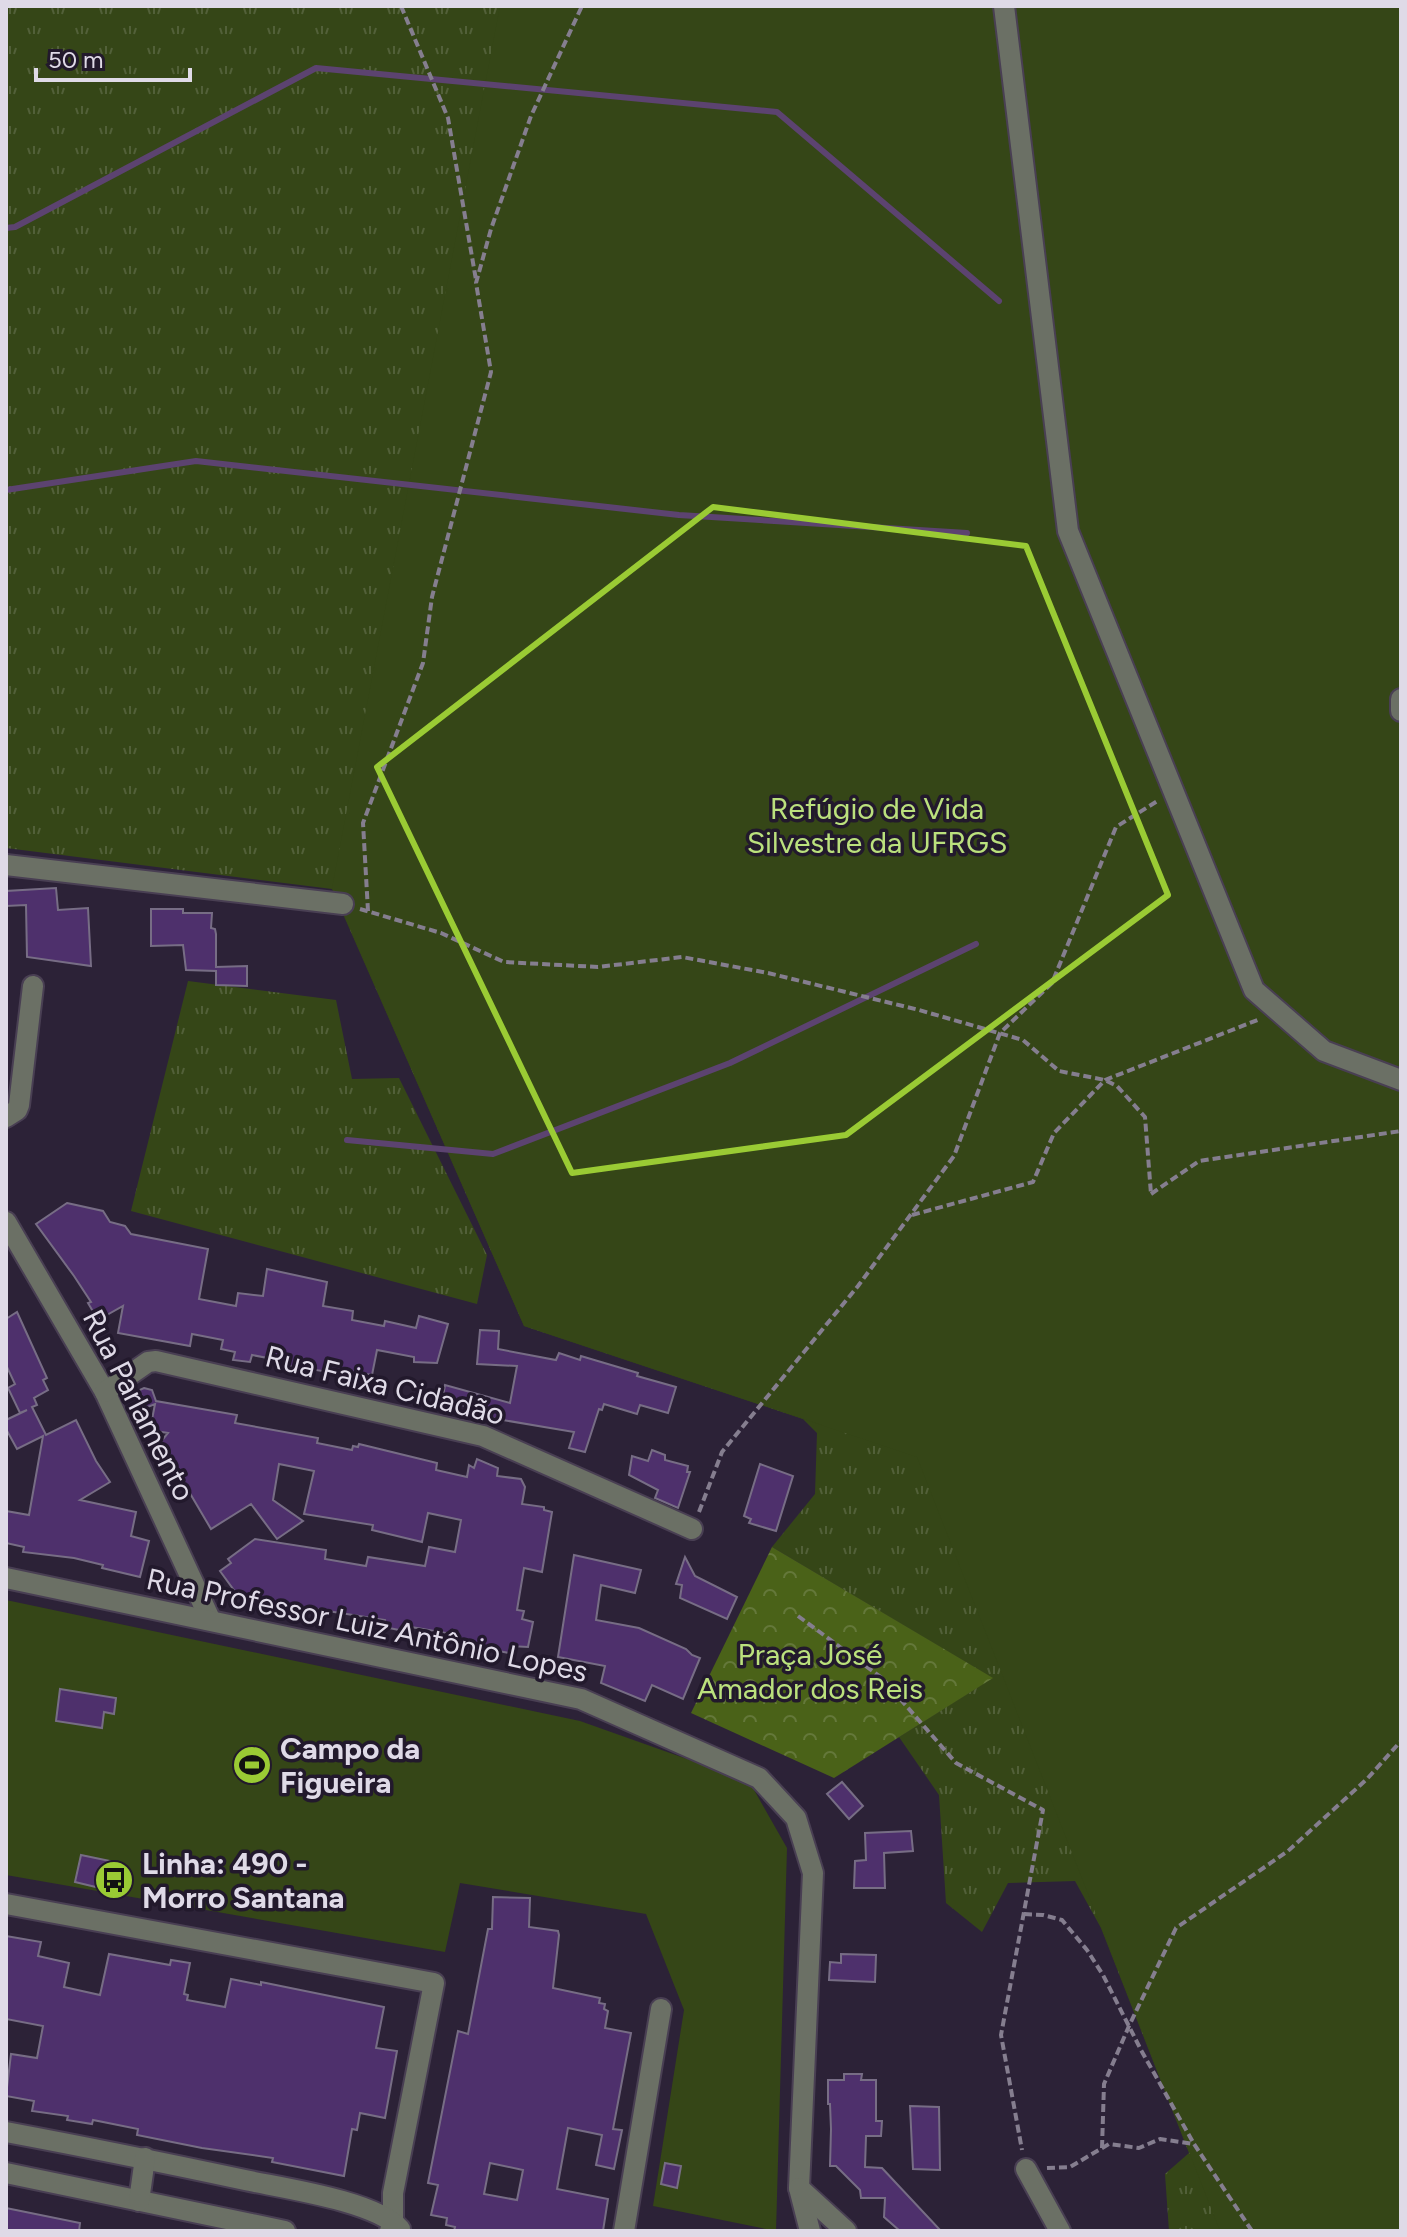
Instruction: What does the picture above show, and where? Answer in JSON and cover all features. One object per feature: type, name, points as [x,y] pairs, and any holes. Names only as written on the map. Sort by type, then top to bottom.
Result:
[{"type":"street","points":[[1004,6],[1068,531],[1254,990],[1324,1051],[1401,1080]]},
{"type":"street","points":[[1401,699],[1401,711]]},
{"type":"street","points":[[6,865],[343,904]]},
{"type":"street","points":[[6,1117],[19,1105],[33,986]]},
{"type":"street","name":"Rua Parlamento","points":[[6,1222],[105,1392],[210,1619]]},
{"type":"street","name":"Rua Faixa Cidadão","points":[[105,1392],[148,1362],[156,1361],[483,1436],[692,1529]]},
{"type":"street","name":"Rua Professor Luiz Antônio Lopes","points":[[6,1578],[581,1699],[759,1778],[796,1818],[813,1873],[799,2188],[810,2231]]},
{"type":"street","points":[[6,1904],[434,1983],[393,2193],[395,2228]]},
{"type":"street","points":[[624,2231],[661,2009]]},
{"type":"street","points":[[6,2132],[145,2158],[341,2201],[371,2212],[395,2228]]},
{"type":"street","points":[[139,2201],[145,2158]]},
{"type":"street","points":[[1026,2169],[1060,2231]]},
{"type":"street","points":[[6,2173],[285,2231]]},
{"type":"street","points":[[799,2188],[846,2231]]},
{"type":"street","points":[[362,2231],[371,2212],[393,2193]]},
{"type":"path","points":[[368,911],[363,823],[423,663],[432,597],[491,372],[448,118],[401,6]]},
{"type":"path","points":[[476,283],[491,229],[531,116],[582,6]]},
{"type":"path","points":[[692,1529],[722,1452],[858,1286],[954,1156],[1000,1033],[1052,983],[1116,827],[1174,791]]},
{"type":"path","points":[[343,904],[441,933],[504,962],[598,967],[682,957],[783,977],[1023,1040],[1059,1071],[1105,1080],[1117,1086],[1145,1117],[1151,1194],[1199,1161],[1401,1131]]},
{"type":"path","points":[[910,1216],[1033,1182],[1054,1133],[1105,1080],[1263,1017],[1275,1009]]},
{"type":"path","points":[[798,1616],[882,1678],[956,1763],[1043,1810],[1001,2035],[1026,2169],[1070,2167],[1109,2144],[1139,2148],[1160,2139],[1194,2144]]},
{"type":"path","points":[[1102,2148],[1104,2084],[1176,1928],[1288,1851],[1367,1779],[1401,1741]]},
{"type":"path","points":[[1024,1914],[1062,1920],[1087,1950],[1194,2144],[1252,2231]]},
{"type":"highlighted area","points":[[713,507],[1026,546],[1168,895],[846,1135],[572,1173],[377,767]]},
{"type":"green space","name":"Refúgio de Vida Silvestre da UFRGS","points":[[6,6],[1401,6],[1401,2231],[1169,2231],[1165,2174],[1189,2153],[1101,1928],[1075,1881],[1008,1883],[982,1932],[946,1903],[939,1795],[899,1737],[992,1678],[772,1547],[815,1494],[817,1433],[803,1419],[524,1326],[332,889],[6,848]]},
{"type":"green space","name":"Refúgio de Vida Silvestre da UFRGS","points":[[500,6],[1401,6],[1401,2231],[1220,2231],[917,1457],[524,1326],[332,888]]},
{"type":"green space","points":[[188,981],[336,1000],[352,1079],[399,1078],[487,1255],[477,1304],[131,1211]]},
{"type":"green space","name":"Praça José Amador dos Reis","points":[[772,1547],[993,1678],[834,1778],[691,1713]]},
{"type":"green space","points":[[6,1600],[580,1721],[749,1781],[787,1848],[776,2231],[653,2206],[684,2010],[646,1914],[460,1883],[445,1952],[6,1875]]},
{"type":"building","points":[[56,888],[58,910],[88,908],[91,966],[27,957],[26,905],[6,906],[6,891]]},
{"type":"building","points":[[151,909],[212,913],[211,928],[215,929],[216,934],[216,967],[247,966],[247,986],[216,985],[216,971],[186,970],[183,945],[151,946]]},
{"type":"building","points":[[67,1203],[103,1211],[110,1222],[125,1226],[131,1234],[208,1249],[199,1299],[236,1306],[238,1293],[263,1296],[267,1269],[327,1282],[323,1306],[353,1311],[352,1320],[384,1326],[385,1321],[416,1328],[419,1316],[448,1324],[437,1363],[414,1362],[414,1357],[377,1350],[372,1375],[343,1370],[342,1374],[282,1365],[283,1361],[252,1355],[250,1362],[233,1360],[235,1352],[221,1349],[223,1340],[192,1334],[190,1346],[118,1333],[123,1306],[98,1320],[88,1303],[91,1302],[36,1224]]},
{"type":"building","points":[[17,1312],[47,1378],[43,1380],[48,1390],[34,1398],[37,1405],[32,1407],[46,1435],[76,1420],[110,1482],[80,1500],[136,1512],[131,1536],[149,1541],[140,1577],[74,1558],[23,1552],[24,1547],[6,1543],[6,1511],[29,1515],[43,1436],[17,1449],[6,1429],[6,1420],[27,1410],[20,1413],[8,1388],[15,1384],[6,1365],[6,1319]]},
{"type":"building","points":[[480,1330],[499,1331],[498,1349],[556,1360],[559,1353],[580,1360],[581,1356],[676,1387],[668,1413],[640,1405],[637,1414],[604,1404],[602,1410],[599,1409],[585,1452],[569,1448],[574,1432],[491,1418],[466,1411],[467,1406],[442,1402],[445,1385],[510,1403],[517,1366],[477,1364]]},
{"type":"building","points":[[144,1388],[152,1390],[156,1401],[237,1415],[235,1423],[318,1438],[317,1443],[352,1450],[359,1444],[437,1463],[436,1470],[467,1477],[469,1465],[474,1468],[477,1459],[498,1468],[497,1476],[521,1479],[525,1487],[522,1504],[544,1507],[544,1510],[552,1512],[542,1572],[524,1568],[517,1610],[524,1611],[522,1619],[533,1622],[528,1647],[510,1646],[509,1653],[473,1646],[473,1642],[457,1639],[458,1635],[405,1626],[404,1631],[384,1627],[385,1620],[239,1597],[220,1571],[231,1563],[228,1559],[255,1539],[326,1550],[325,1559],[366,1566],[368,1557],[425,1566],[429,1547],[455,1552],[461,1520],[428,1513],[422,1542],[372,1530],[373,1525],[304,1514],[314,1471],[279,1464],[273,1500],[303,1521],[277,1539],[251,1504],[211,1529],[175,1468],[155,1449],[168,1433],[150,1430],[155,1404],[140,1410],[133,1393]]},
{"type":"building","points":[[652,1450],[665,1455],[665,1460],[688,1466],[687,1472],[690,1472],[678,1508],[655,1498],[658,1490],[629,1475],[632,1456],[648,1461]]},
{"type":"building","points":[[760,1464],[793,1476],[776,1531],[749,1523],[751,1519],[744,1516]]},
{"type":"building","points":[[574,1555],[641,1570],[635,1593],[601,1585],[596,1620],[639,1628],[700,1658],[683,1699],[652,1685],[645,1701],[601,1683],[605,1666],[558,1657]]},
{"type":"building","points":[[685,1557],[695,1576],[737,1597],[727,1619],[680,1598],[682,1585],[676,1584]]},
{"type":"building","points":[[60,1689],[116,1698],[114,1714],[104,1712],[102,1728],[56,1721]]},
{"type":"building","points":[[842,1782],[863,1806],[849,1819],[827,1794]]},
{"type":"building","points":[[911,1831],[913,1851],[884,1853],[885,1888],[854,1888],[855,1861],[866,1860],[865,1833]]},
{"type":"building","points":[[81,1855],[110,1861],[104,1889],[75,1882]]},
{"type":"building","points":[[493,1897],[530,1898],[529,1927],[558,1931],[553,1988],[600,1998],[599,2003],[605,2004],[604,2009],[608,2011],[605,2028],[631,2033],[613,2129],[622,2130],[614,2169],[596,2165],[602,2135],[568,2128],[557,2189],[608,2199],[603,2231],[454,2231],[455,2227],[446,2225],[447,2218],[431,2215],[438,2185],[428,2183],[458,2031],[468,2034],[488,1929],[492,1929]],"holes":[[[490,2163],[523,2170],[517,2200],[484,2194]]]},
{"type":"building","points":[[6,1936],[41,1942],[38,1956],[69,1963],[64,1987],[100,1995],[109,1954],[170,1965],[171,1960],[190,1963],[184,1994],[188,1995],[187,2000],[225,2007],[231,1979],[261,1985],[261,1982],[384,2007],[376,2048],[397,2051],[385,2118],[360,2113],[357,2130],[352,2129],[344,2176],[272,2162],[273,2158],[137,2135],[138,2129],[93,2120],[92,2124],[67,2120],[68,2116],[32,2111],[34,2101],[6,2096],[11,2054],[37,2058],[43,2026],[6,2019]]},
{"type":"building","points":[[841,1954],[876,1955],[875,1982],[829,1980],[830,1962],[841,1963]]},
{"type":"building","points":[[844,2074],[862,2074],[861,2080],[876,2080],[876,2121],[882,2121],[881,2136],[866,2136],[865,2167],[882,2168],[941,2231],[900,2231],[884,2217],[885,2198],[861,2198],[860,2190],[836,2166],[830,2166],[828,2080],[844,2080]]},
{"type":"building","points":[[910,2106],[939,2107],[940,2170],[913,2169]]},
{"type":"building","points":[[665,2163],[681,2166],[677,2188],[661,2184]]},
{"type":"building","points":[[6,2208],[80,2223],[79,2231],[6,2231]]},
{"type":"waterway","points":[[6,228],[15,227],[316,68],[777,112],[999,301]]},
{"type":"waterway","points":[[6,490],[196,461],[679,515],[967,533]]},
{"type":"waterway","points":[[347,1140],[493,1154],[730,1063],[976,944]]},
{"type":"place","name":"Campo da Figueira","points":[[252,1765]]},
{"type":"place","name":"Linha: 490 - Morro Santana","points":[[114,1880]]}]
